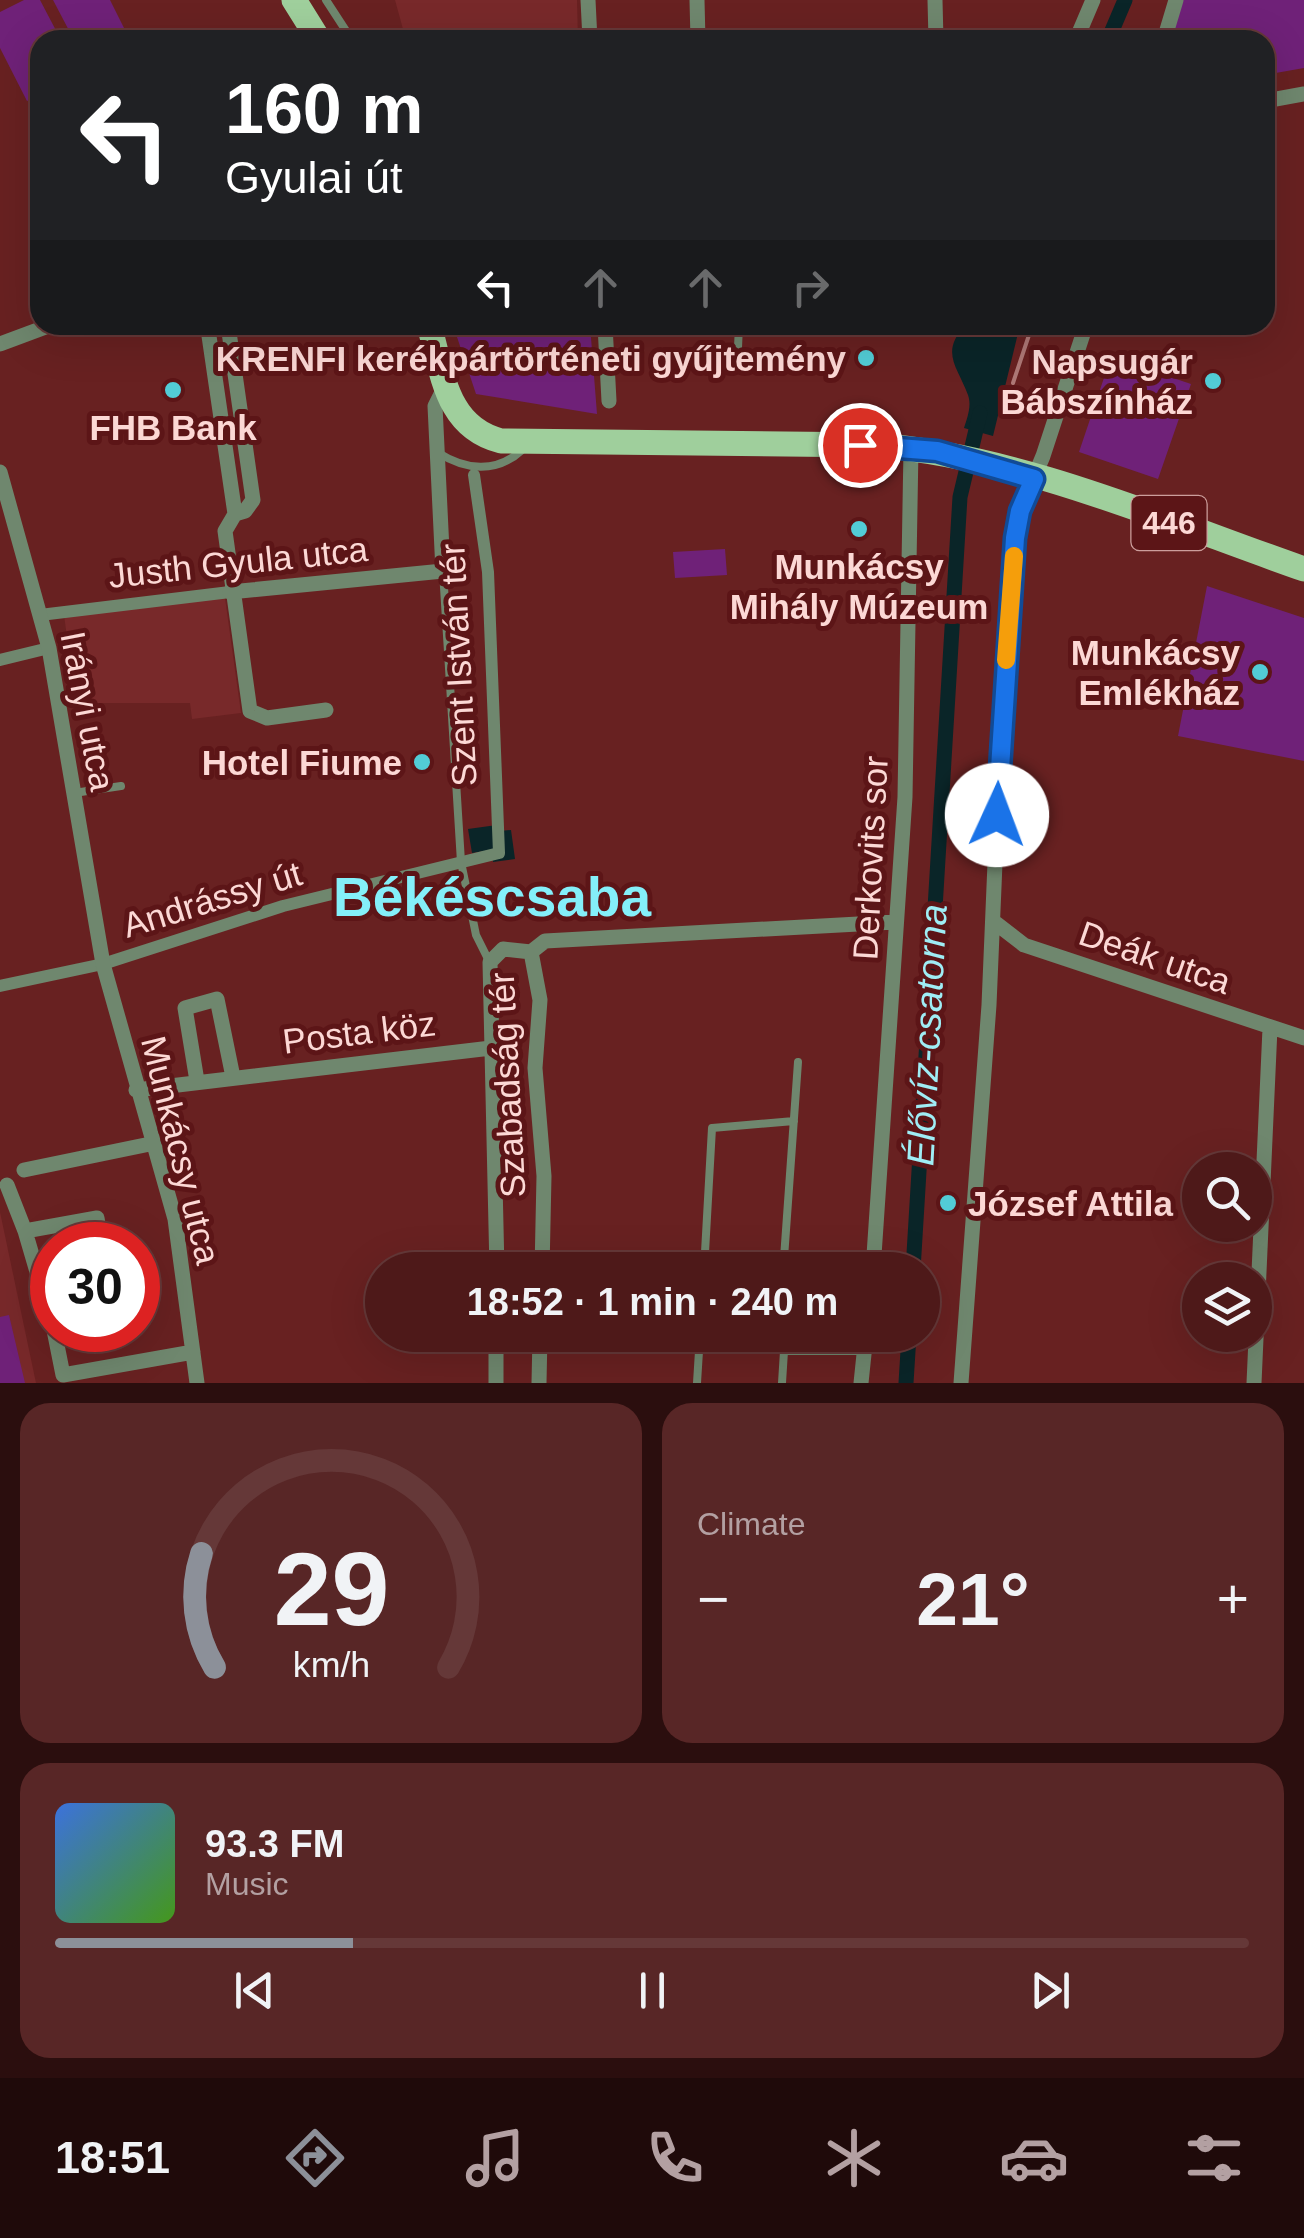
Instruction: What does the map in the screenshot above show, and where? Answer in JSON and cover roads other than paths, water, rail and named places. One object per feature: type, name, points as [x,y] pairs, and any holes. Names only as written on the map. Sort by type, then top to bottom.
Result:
[{"type":"main road","points":[[300,2],[314,30]]},
{"type":"main road","name":"446","points":[[432,335],[446,384],[474,434],[500,442],[924,449],[1004,469],[1304,570]]},
{"type":"street","points":[[588,0],[590,30]]},
{"type":"street","points":[[697,0],[698,30]]},
{"type":"street","points":[[935,0],[936,30]]},
{"type":"street","points":[[1080,30],[1093,0]]},
{"type":"street","points":[[1167,30],[1176,0]]},
{"type":"street","points":[[1275,99],[1304,94]]},
{"type":"street","points":[[0,344],[30,333]]},
{"type":"street","points":[[209,335],[235,514],[224,532],[230,592],[250,711],[267,718],[326,710]]},
{"type":"street","points":[[229,335],[253,500],[245,511],[235,514]]},
{"type":"street","points":[[606,335],[609,402]]},
{"type":"street","points":[[961,1383],[1015,538],[1020,511],[1083,335]]},
{"type":"street","name":"Szent István tér","points":[[443,571],[435,406],[446,384]]},
{"type":"street","name":"Derkovits sor","points":[[874,1252],[892,1044],[924,449]]},
{"type":"street","name":"Irányi utca","points":[[0,472],[50,648],[103,964]]},
{"type":"street","name":"Szent István tér","points":[[474,474],[488,572],[499,852]]},
{"type":"street","name":"Justh Gyula utca","points":[[40,615],[443,571]]},
{"type":"street","points":[[0,660],[50,648]]},
{"type":"street","name":"Andrássy út","points":[[0,986],[103,964],[283,906],[499,852]]},
{"type":"street","name":"Deák utca","points":[[993,921],[1024,945],[1304,1038]]},
{"type":"street","points":[[531,952],[546,942],[896,922]]},
{"type":"street","name":"Szabadság tér","points":[[496,1252],[490,962],[503,949],[531,952],[540,1000],[535,1068],[544,1176],[542,1252]]},
{"type":"street","name":"Munkácsy utca","points":[[103,964],[150,1144],[175,1219],[197,1383]]},
{"type":"street","points":[[197,1081],[185,1008],[216,998],[233,1077]]},
{"type":"street","points":[[1254,1383],[1270,1028]]},
{"type":"street","name":"Posta köz","points":[[136,1090],[491,1048]]},
{"type":"street","points":[[24,1170],[150,1144]]},
{"type":"street","points":[[8,1185],[30,1247]]},
{"type":"street","points":[[75,1222],[97,1218],[98,1222]]},
{"type":"street","points":[[25,1231],[30,1230]]},
{"type":"street","points":[[59,1352],[64,1375],[193,1352]]},
{"type":"street","points":[[496,1352],[496,1383]]},
{"type":"street","points":[[538,1383],[539,1352]]},
{"type":"street","points":[[861,1383],[864,1352]]},
{"type":"lane","points":[[326,0],[346,30]]},
{"type":"lane","points":[[738,370],[739,335]]},
{"type":"lane","points":[[437,452],[458,465],[502,466],[532,441]]},
{"type":"lane","points":[[443,571],[460,862],[476,934],[490,962]]},
{"type":"lane","points":[[74,793],[122,786]]},
{"type":"lane","points":[[784,1252],[798,1062]]},
{"type":"lane","points":[[705,1252],[712,1128],[794,1121]]},
{"type":"lane","points":[[697,1383],[699,1352]]},
{"type":"lane","points":[[782,1383],[784,1352]]},
{"type":"water","points":[[958,335],[1018,335],[993,436],[964,428],[969,399],[953,360]]},
{"type":"water","points":[[497,825],[499,831],[511,830],[515,859],[493,862],[491,850],[472,853],[468,829]]},
{"type":"waterway","name":"Élővíz-csatorna","points":[[1112,30],[1125,0]]},
{"type":"waterway","name":"Élővíz-csatorna","points":[[914,1252],[960,497],[980,413]]},
{"type":"waterway","name":"Élővíz-csatorna","points":[[906,1383],[908,1352]]},
{"type":"railway","points":[[1013,383],[1029,335]]},
{"type":"place","name":"KRENFI kerékpártörténeti gyűjtemény","points":[[866,358]]},
{"type":"place","name":"Napsugár Bábszínház","points":[[1213,381]]},
{"type":"place","name":"FHB Bank","points":[[173,390]]},
{"type":"place","name":"Munkácsy Mihály Múzeum","points":[[859,529]]},
{"type":"place","name":"Munkácsy Emlékház","points":[[1260,672]]},
{"type":"place","name":"Hotel Fiume","points":[[422,762]]},
{"type":"place","name":"József Attila","points":[[948,1203]]},
{"type":"district","name":"Békéscsaba","points":[[492,897]]}]
